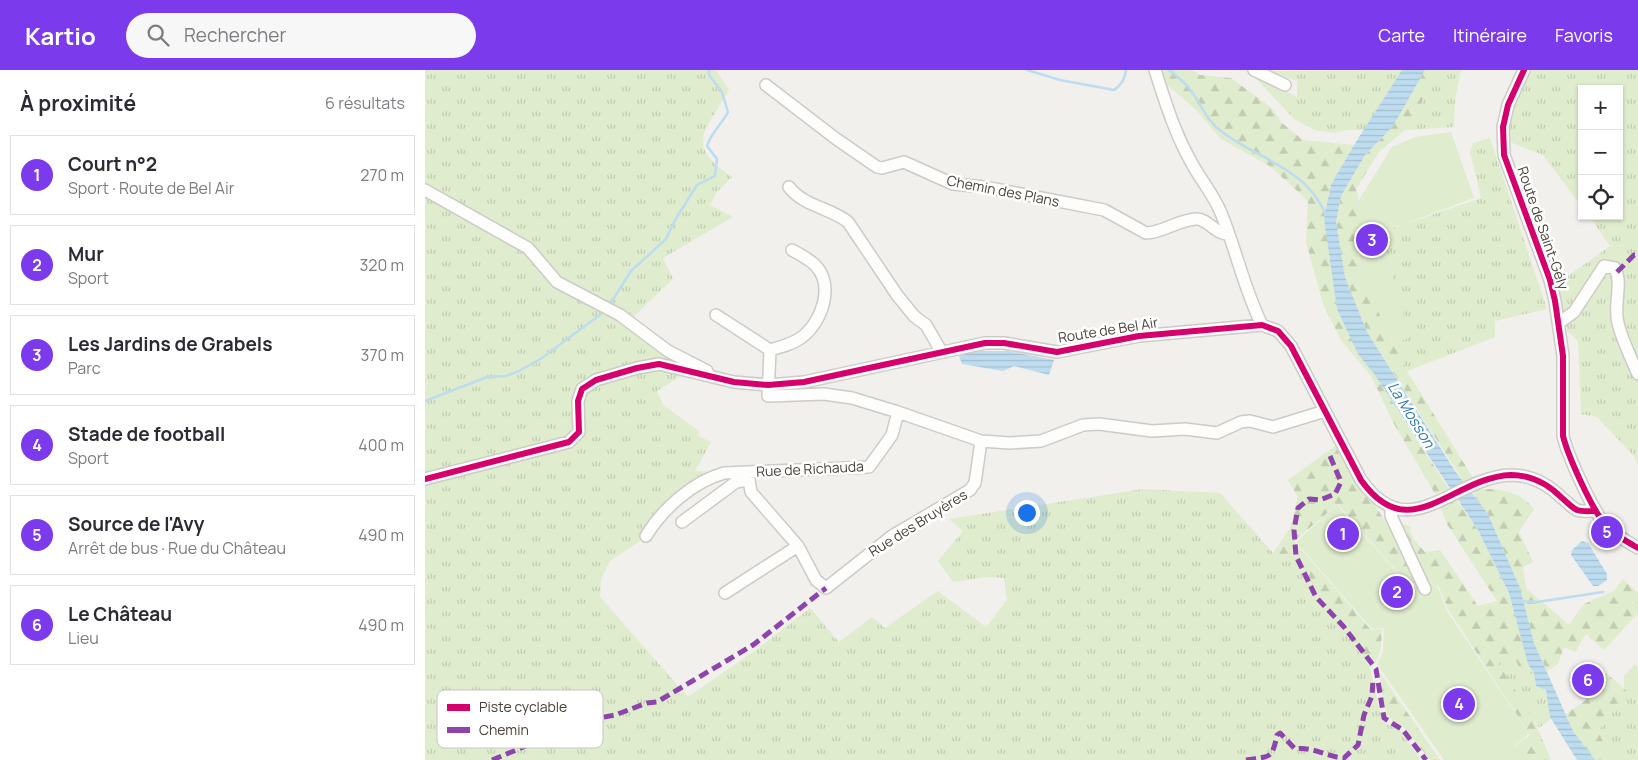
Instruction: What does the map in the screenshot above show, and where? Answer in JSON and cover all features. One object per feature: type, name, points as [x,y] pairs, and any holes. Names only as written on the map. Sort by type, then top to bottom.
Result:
[{"type":"street","points":[[1155,70],[1171,121],[1190,161],[1217,205],[1229,234],[1253,307],[1262,324],[1283,334],[1297,357],[1361,480],[1375,497],[1394,509],[1425,506],[1484,481],[1511,475],[1532,478],[1548,486],[1578,510],[1596,511]]},
{"type":"street","points":[[1254,70],[1285,85]]},
{"type":"street","name":"Route de Saint-Gély","points":[[1524,70],[1508,105],[1503,127],[1505,155],[1550,280],[1559,322],[1563,374],[1563,436],[1566,449],[1596,511],[1605,523],[1621,538],[1638,548]]},
{"type":"street","name":"Chemin des Plans","points":[[766,85],[835,138],[877,167],[882,168],[904,162],[953,184],[985,187],[1104,210],[1146,233],[1185,220],[1199,219],[1223,234],[1229,234]]},
{"type":"street","points":[[789,187],[799,197],[842,216],[848,222],[897,295],[914,316],[926,325],[941,351]]},
{"type":"street","points":[[425,190],[528,248],[557,282],[620,315],[668,351],[698,364],[714,376]]},
{"type":"street","points":[[716,315],[770,350],[790,344],[810,331],[824,301],[823,279],[816,265],[792,250]]},
{"type":"street","points":[[1559,322],[1574,312],[1604,266],[1615,268],[1618,274],[1618,323],[1638,374]]},
{"type":"street","name":"Route de Bel Air","points":[[425,479],[569,442],[579,432],[578,401],[582,389],[596,380],[637,368],[659,364],[734,382],[768,384],[804,382],[985,343],[1004,343],[1045,351],[1063,351],[1139,336],[1262,324]]},
{"type":"street","points":[[770,350],[768,396],[824,394],[851,398],[981,440],[1010,443],[1041,441],[1083,425],[1099,424],[1152,431],[1185,429],[1217,433],[1241,422],[1250,421],[1273,427],[1325,411]]},
{"type":"street","name":"Rue de Richauda","points":[[645,536],[655,521],[674,502],[711,477],[724,473],[748,476],[869,467],[892,435],[898,412]]},
{"type":"street","name":"Rue des Bruyères","points":[[826,588],[892,536],[970,490],[975,482],[981,440]]},
{"type":"street","points":[[682,522],[736,482],[748,476]]},
{"type":"street","name":"Rue de Richauda","points":[[748,476],[751,492],[798,546],[816,580],[826,588]]},
{"type":"street","points":[[1394,509],[1391,516],[1425,589]]},
{"type":"street","points":[[725,593],[798,546]]},
{"type":"green space","points":[[425,70],[716,70],[729,90],[707,127],[703,136],[703,146],[717,165],[732,177],[717,192],[710,205],[733,217],[663,258],[673,279],[631,319],[662,342],[696,358],[684,374],[657,391],[663,405],[699,431],[698,436],[711,442],[695,471],[714,472],[653,520],[640,541],[610,561],[601,579],[600,597],[688,697],[756,650],[810,608],[839,642],[872,617],[885,628],[938,591],[986,627],[1007,600],[1004,578],[987,577],[953,582],[938,561],[963,531],[949,519],[1143,489],[1220,493],[1273,553],[1297,563],[1370,668],[1382,721],[1401,731],[1421,760],[425,760]]},
{"type":"green space","points":[[1161,70],[1192,70],[1200,75],[1231,78],[1273,109],[1282,123],[1303,140],[1354,145],[1331,185],[1324,218],[1358,354],[1374,374],[1449,489],[1435,494],[1394,424],[1371,376],[1341,340],[1323,304],[1306,242],[1308,201],[1271,167],[1221,139],[1195,109],[1167,85]]},
{"type":"green space","points":[[1425,70],[1440,70],[1405,130],[1379,152],[1356,189],[1359,200],[1356,232],[1362,278],[1407,371],[1475,481],[1466,485],[1367,332],[1345,277],[1336,223],[1341,196],[1365,155],[1393,126]]},
{"type":"green space","points":[[1461,70],[1455,100],[1454,127],[1405,130],[1348,130],[1333,133],[1315,130],[1294,119],[1252,74],[1297,97],[1297,81],[1269,71]]},
{"type":"green space","points":[[1531,70],[1638,70],[1638,465],[1633,455],[1597,417],[1581,414],[1578,341],[1567,331],[1557,284],[1610,246],[1592,220],[1623,220],[1623,85],[1578,85],[1578,202],[1543,155],[1507,141],[1508,119]]},
{"type":"green space","points":[[1451,132],[1474,198],[1390,229],[1384,248],[1410,337],[1394,344],[1362,278],[1356,232],[1359,200],[1392,147],[1415,137]]},
{"type":"green space","points":[[1490,138],[1547,309],[1495,321],[1495,337],[1407,371],[1394,344],[1409,337],[1384,248],[1390,229],[1481,198],[1470,152],[1473,143]]},
{"type":"green space","points":[[1335,446],[1362,493],[1375,505],[1389,528],[1397,521],[1411,527],[1410,532],[1415,541],[1425,552],[1440,550],[1478,606],[1497,601],[1447,524],[1439,504],[1455,498],[1478,530],[1509,593],[1528,663],[1534,673],[1523,675],[1513,655],[1496,660],[1533,718],[1551,760],[1494,760],[1530,735],[1448,609],[1439,587],[1424,578],[1409,585],[1338,504],[1294,541],[1371,630],[1382,629],[1379,655],[1370,668],[1297,563],[1273,553],[1290,528],[1298,497],[1288,480]]},
{"type":"green space","points":[[1480,489],[1510,492],[1523,498],[1534,509],[1519,532],[1533,562],[1523,567],[1526,588],[1569,625],[1584,604],[1614,591],[1623,579],[1638,593],[1638,613],[1604,650],[1586,634],[1575,652],[1564,647],[1558,664],[1547,671],[1534,643],[1520,588],[1488,514],[1472,492]]},
{"type":"green space","points":[[1337,505],[1409,586],[1419,587],[1429,582],[1438,588],[1447,611],[1529,734],[1514,745],[1524,760],[1444,760],[1377,664],[1383,652],[1384,628],[1372,629],[1296,542]]},
{"type":"green space","points":[[1513,655],[1523,675],[1534,673],[1536,686],[1546,690],[1551,719],[1539,728],[1495,660]]},
{"type":"green space","points":[[1635,664],[1638,667],[1638,698],[1624,689],[1624,676]]},
{"type":"green space","points":[[1379,671],[1440,760],[1430,760],[1405,728],[1386,716]]},
{"type":"green space","points":[[1606,673],[1627,691],[1598,731],[1612,760],[1595,760],[1573,731],[1566,714],[1586,700]]},
{"type":"green space","points":[[1627,691],[1638,698],[1638,760],[1612,760],[1598,731]]},
{"type":"water","name":"La Mosson","points":[[1402,70],[1425,70],[1393,126],[1365,155],[1341,196],[1336,222],[1345,277],[1367,332],[1455,471],[1488,514],[1520,588],[1534,643],[1573,731],[1595,760],[1577,760],[1550,717],[1546,690],[1536,686],[1534,673],[1528,664],[1509,593],[1478,530],[1374,374],[1358,354],[1337,309],[1324,218],[1331,185]]},
{"type":"water","points":[[975,351],[1008,351],[1054,360],[1049,375],[1014,366],[1003,371],[962,364],[959,356]]},
{"type":"water","points":[[1582,541],[1588,543],[1607,574],[1607,580],[1598,586],[1593,586],[1571,555],[1572,550]]},
{"type":"waterway","points":[[609,306],[631,271],[666,239],[675,220],[697,185],[715,176],[717,159],[707,146],[728,112],[722,92],[709,75],[709,70]]},
{"type":"waterway","points":[[1027,70],[1060,80],[1114,90],[1123,82],[1126,70]]},
{"type":"waterway","points":[[1169,70],[1189,88],[1216,127],[1235,141],[1294,175],[1317,199],[1326,215]]},
{"type":"waterway","points":[[425,401],[487,377],[506,376],[519,371],[542,358],[601,314]]},
{"type":"waterway","points":[[1520,601],[1537,602],[1603,592]]},
{"type":"marked path","points":[[1617,272],[1634,255],[1638,255]]},
{"type":"marked path","points":[[1330,456],[1341,482],[1335,494],[1320,500],[1309,499],[1298,508],[1294,530],[1296,556],[1316,597],[1344,627],[1376,669],[1384,718],[1403,730],[1426,760]]},
{"type":"marked path","points":[[603,717],[615,715],[647,703],[657,702],[753,645],[826,588]]},
{"type":"marked path","points":[[1246,760],[1269,755],[1277,735],[1280,733],[1295,749],[1313,750],[1344,758],[1358,745],[1364,715],[1372,696],[1373,680]]},
{"type":"marked path","points":[[492,760],[521,748]]},
{"type":"cycle path","points":[[1524,70],[1508,105],[1503,127],[1504,155],[1550,280],[1555,301],[1563,356],[1563,436],[1581,481],[1604,523],[1611,531],[1638,548]]},
{"type":"cycle path","points":[[425,479],[569,442],[579,432],[578,401],[582,389],[596,380],[637,368],[659,364],[734,382],[768,385],[804,382],[985,343],[1004,343],[1057,352],[1139,336],[1262,325],[1278,331],[1291,346],[1361,480],[1379,500],[1397,509],[1414,509],[1432,504],[1490,479],[1518,475],[1539,481],[1551,488],[1577,510],[1596,511]]},
{"type":"place","name":"Les Jardins de Grabels","points":[[1372,240]]},
{"type":"place","name":"Source de l'Avy","points":[[1607,532]]},
{"type":"place","name":"Court n°2","points":[[1343,534]]},
{"type":"place","name":"Mur","points":[[1397,592]]},
{"type":"place","name":"Le Château","points":[[1588,680]]},
{"type":"place","name":"Stade de football","points":[[1459,704]]}]
